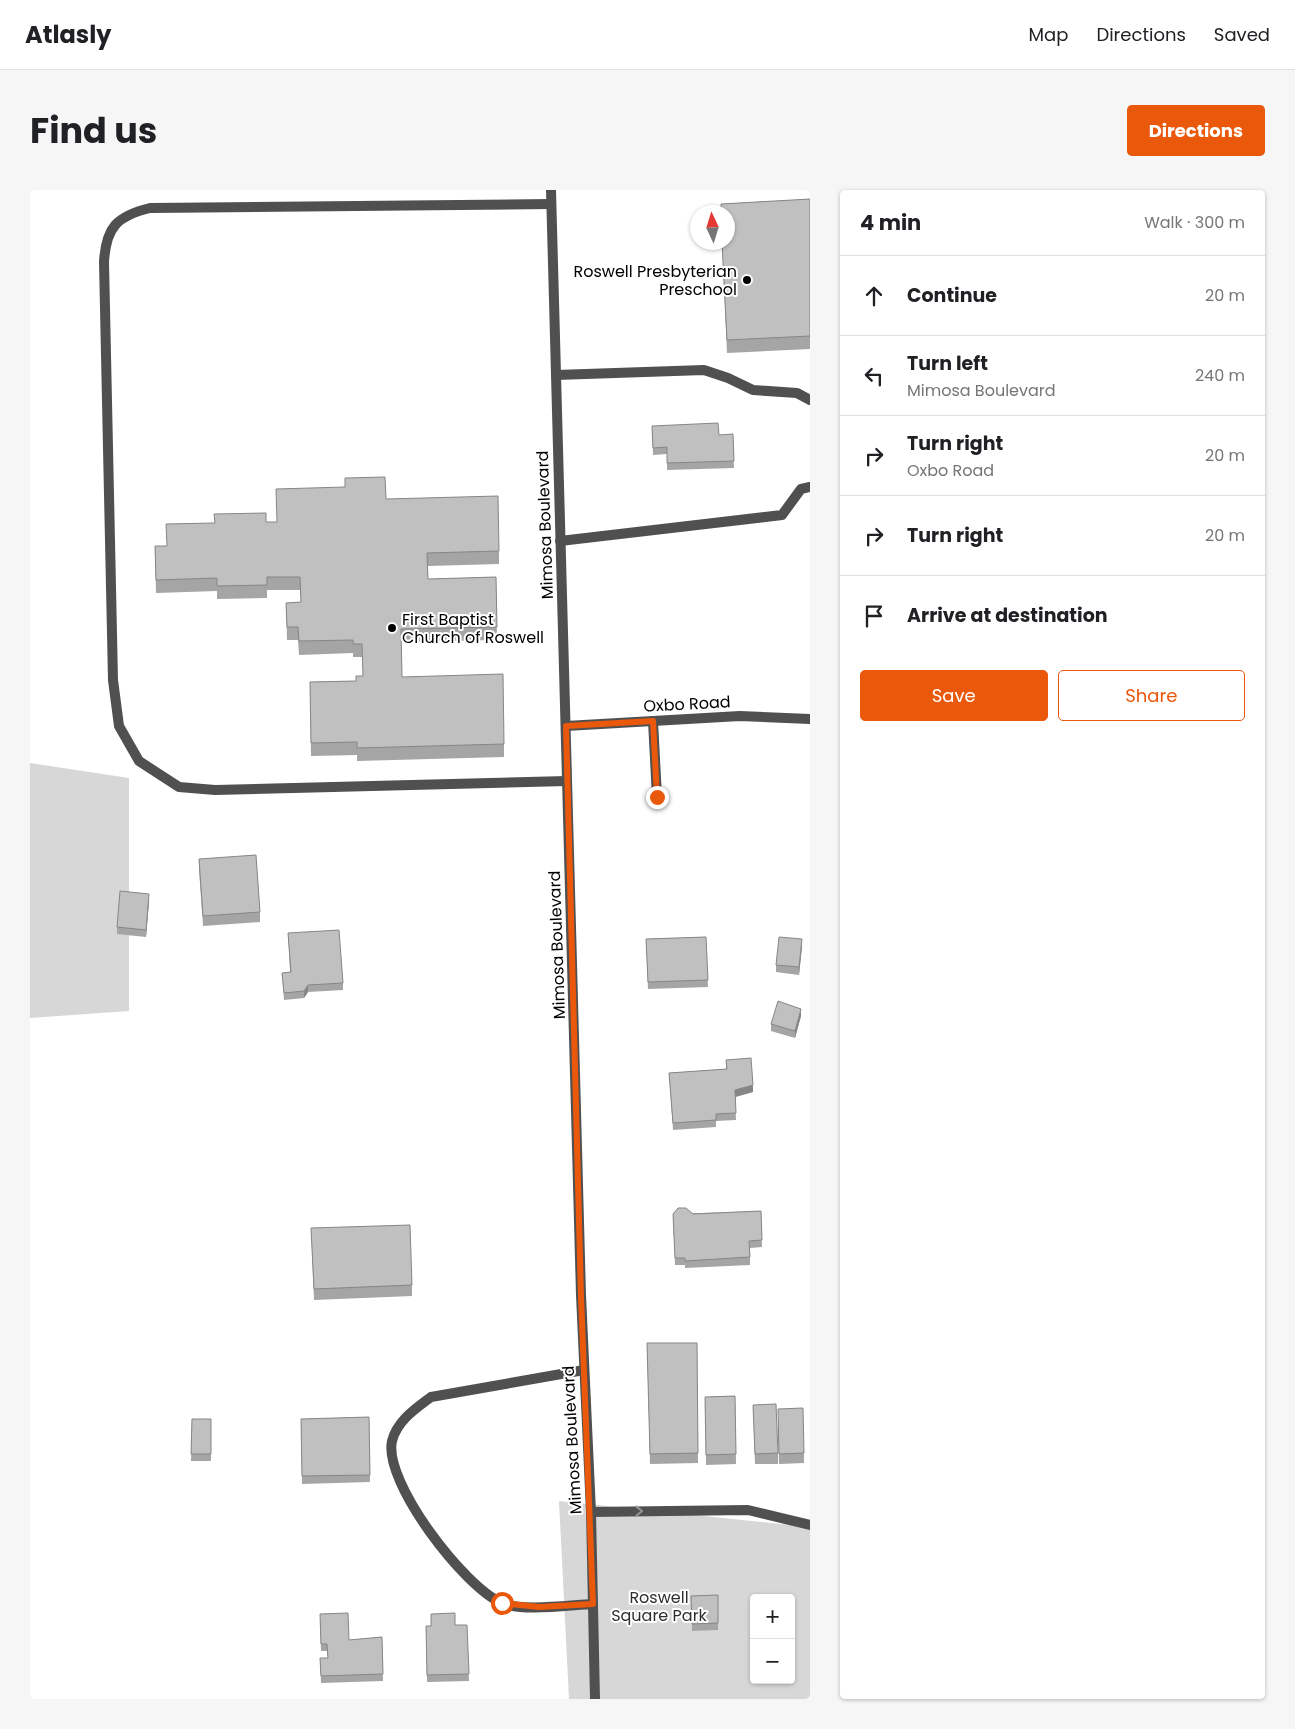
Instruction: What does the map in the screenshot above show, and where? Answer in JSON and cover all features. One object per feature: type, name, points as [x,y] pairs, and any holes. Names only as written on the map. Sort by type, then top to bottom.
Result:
[{"type":"street","name":"Mimosa Boulevard","points":[[551,190],[595,1699]]},
{"type":"street","points":[[551,204],[150,208],[130,213],[116,223],[105,241],[104,262],[113,680],[119,726],[139,760],[179,787],[215,790],[567,781]]},
{"type":"street","points":[[556,375],[704,370],[728,378],[752,390],[797,393],[810,400]]},
{"type":"street","points":[[560,541],[782,515],[801,489],[810,487]]},
{"type":"street","name":"Oxbo Road","points":[[566,726],[740,716],[810,720]]},
{"type":"street","points":[[653,721],[657,797]]},
{"type":"street","points":[[584,1370],[431,1397],[412,1411],[399,1426],[392,1442],[393,1460],[406,1495],[441,1549],[483,1591],[502,1603],[516,1606],[593,1604]]},
{"type":"street","points":[[590,1512],[748,1510],[810,1525]]},
{"type":"green space","points":[[30,763],[129,778],[129,1011],[30,1018]]},
{"type":"green space","name":"Roswell Square Park","points":[[559,1501],[810,1527],[810,1699],[569,1699]]},
{"type":"building","points":[[810,199],[810,336],[727,340],[722,250],[735,250],[735,205],[721,204]]},
{"type":"building","points":[[718,423],[719,435],[733,434],[734,461],[667,463],[667,447],[653,448],[652,426]]},
{"type":"building","name":"First Baptist Church of Roswell","points":[[385,477],[386,499],[498,496],[499,551],[427,553],[428,579],[496,577],[497,627],[401,629],[402,677],[503,674],[504,744],[357,748],[357,742],[311,743],[310,682],[356,681],[356,676],[363,676],[362,644],[353,644],[353,640],[299,641],[298,627],[287,627],[286,603],[301,602],[300,577],[267,577],[267,585],[217,586],[217,578],[156,580],[155,546],[167,546],[166,524],[215,523],[214,514],[266,513],[266,522],[277,522],[276,489],[345,487],[345,478]]},
{"type":"building","points":[[256,855],[260,912],[203,916],[199,859]]},
{"type":"building","points":[[120,891],[149,894],[146,930],[117,927]]},
{"type":"building","points":[[339,930],[343,983],[308,985],[304,991],[284,993],[282,973],[291,972],[288,933]]},
{"type":"building","points":[[706,937],[708,980],[648,982],[646,939]]},
{"type":"building","points":[[779,937],[802,939],[799,967],[776,965]]},
{"type":"building","points":[[778,1001],[801,1009],[795,1031],[771,1024]]},
{"type":"building","points":[[751,1058],[753,1085],[735,1090],[736,1113],[716,1114],[716,1120],[673,1123],[669,1073],[727,1069],[726,1060]]},
{"type":"building","points":[[678,1208],[686,1208],[693,1214],[761,1211],[762,1240],[749,1241],[750,1257],[685,1261],[685,1258],[675,1258],[673,1214]]},
{"type":"building","points":[[410,1225],[412,1285],[314,1289],[311,1228]]},
{"type":"building","points":[[647,1343],[697,1343],[698,1453],[650,1454]]},
{"type":"building","points":[[735,1396],[736,1454],[706,1455],[705,1397]]},
{"type":"building","points":[[776,1404],[778,1453],[755,1454],[753,1405]]},
{"type":"building","points":[[803,1408],[804,1453],[779,1454],[778,1409]]},
{"type":"building","points":[[369,1417],[370,1475],[302,1476],[301,1419]]},
{"type":"building","points":[[192,1419],[211,1419],[211,1454],[191,1454]]},
{"type":"building","points":[[718,1595],[718,1623],[692,1624],[691,1596]]},
{"type":"building","points":[[348,1613],[349,1640],[382,1637],[383,1674],[321,1676],[320,1658],[328,1658],[327,1644],[321,1644],[320,1614]]},
{"type":"building","points":[[455,1613],[455,1625],[467,1625],[469,1674],[427,1675],[426,1626],[431,1626],[431,1614]]},
{"type":"place","name":"Roswell Presbyterian Preschool","points":[[747,280]]},
{"type":"place","name":"First Baptist Church of Roswell","points":[[392,628]]},
{"type":"route","points":[[502,1603],[539,1607],[593,1604],[581,1296],[566,726],[653,721],[657,797]]}]
